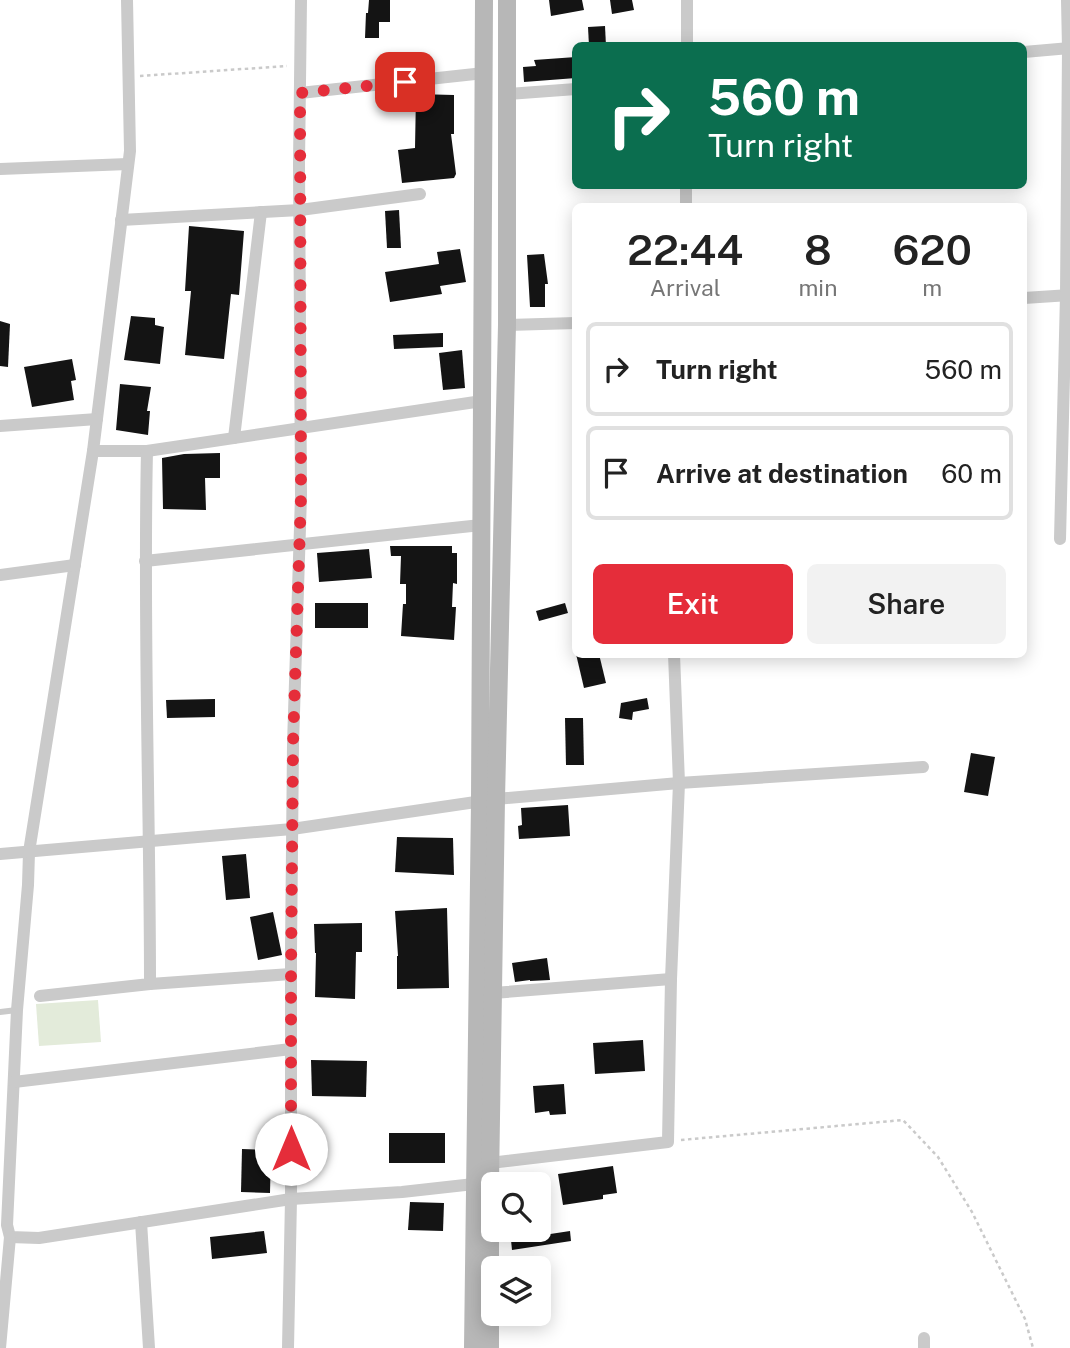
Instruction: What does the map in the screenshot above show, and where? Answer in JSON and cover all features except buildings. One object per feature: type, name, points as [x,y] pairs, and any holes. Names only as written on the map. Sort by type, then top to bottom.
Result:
[{"type":"street","points":[[1,1348],[10,1237],[7,1225],[17,1010],[29,852],[93,451],[130,150],[127,0]]},
{"type":"street","points":[[288,1348],[292,829],[299,544],[302,0]]},
{"type":"street","points":[[484,0],[481,525],[494,993],[490,1348]]},
{"type":"street","points":[[473,1348],[474,1184],[488,800],[500,667],[507,325],[507,0]]},
{"type":"street","points":[[687,0],[687,42]]},
{"type":"street","points":[[1060,539],[1068,295],[1067,0]]},
{"type":"street","points":[[1027,52],[1069,48]]},
{"type":"street","points":[[300,93],[484,74]]},
{"type":"street","points":[[508,94],[572,89]]},
{"type":"street","points":[[0,170],[128,164]]},
{"type":"street","points":[[121,220],[300,210],[420,194]]},
{"type":"street","points":[[234,438],[261,212]]},
{"type":"street","points":[[1027,298],[1068,295]]},
{"type":"street","points":[[507,325],[572,323]]},
{"type":"street","points":[[93,451],[147,451],[482,401]]},
{"type":"street","points":[[0,426],[97,419]]},
{"type":"street","points":[[147,451],[145,561],[150,984]]},
{"type":"street","points":[[145,561],[481,525]]},
{"type":"street","points":[[0,575],[75,565]]},
{"type":"street","points":[[491,1163],[668,1142],[679,783],[674,658]]},
{"type":"street","points":[[0,854],[292,829],[488,800],[679,783],[923,767]]},
{"type":"street","points":[[40,996],[150,984],[291,974]]},
{"type":"street","points":[[494,993],[671,979]]},
{"type":"street","points":[[14,1082],[291,1049]]},
{"type":"street","points":[[10,1237],[39,1238],[291,1199],[474,1184]]},
{"type":"street","points":[[141,1222],[149,1348]]},
{"type":"lane","points":[[0,1012],[17,1010]]},
{"type":"path","points":[[128,77],[301,65]]},
{"type":"path","points":[[668,1142],[903,1120],[938,1157],[972,1212],[1025,1319],[1033,1348]]},
{"type":"green space","points":[[98,1000],[101,1042],[39,1046],[36,1004]]},
{"type":"route","points":[[291,1149],[293,744],[301,496],[300,93],[405,82]]}]
